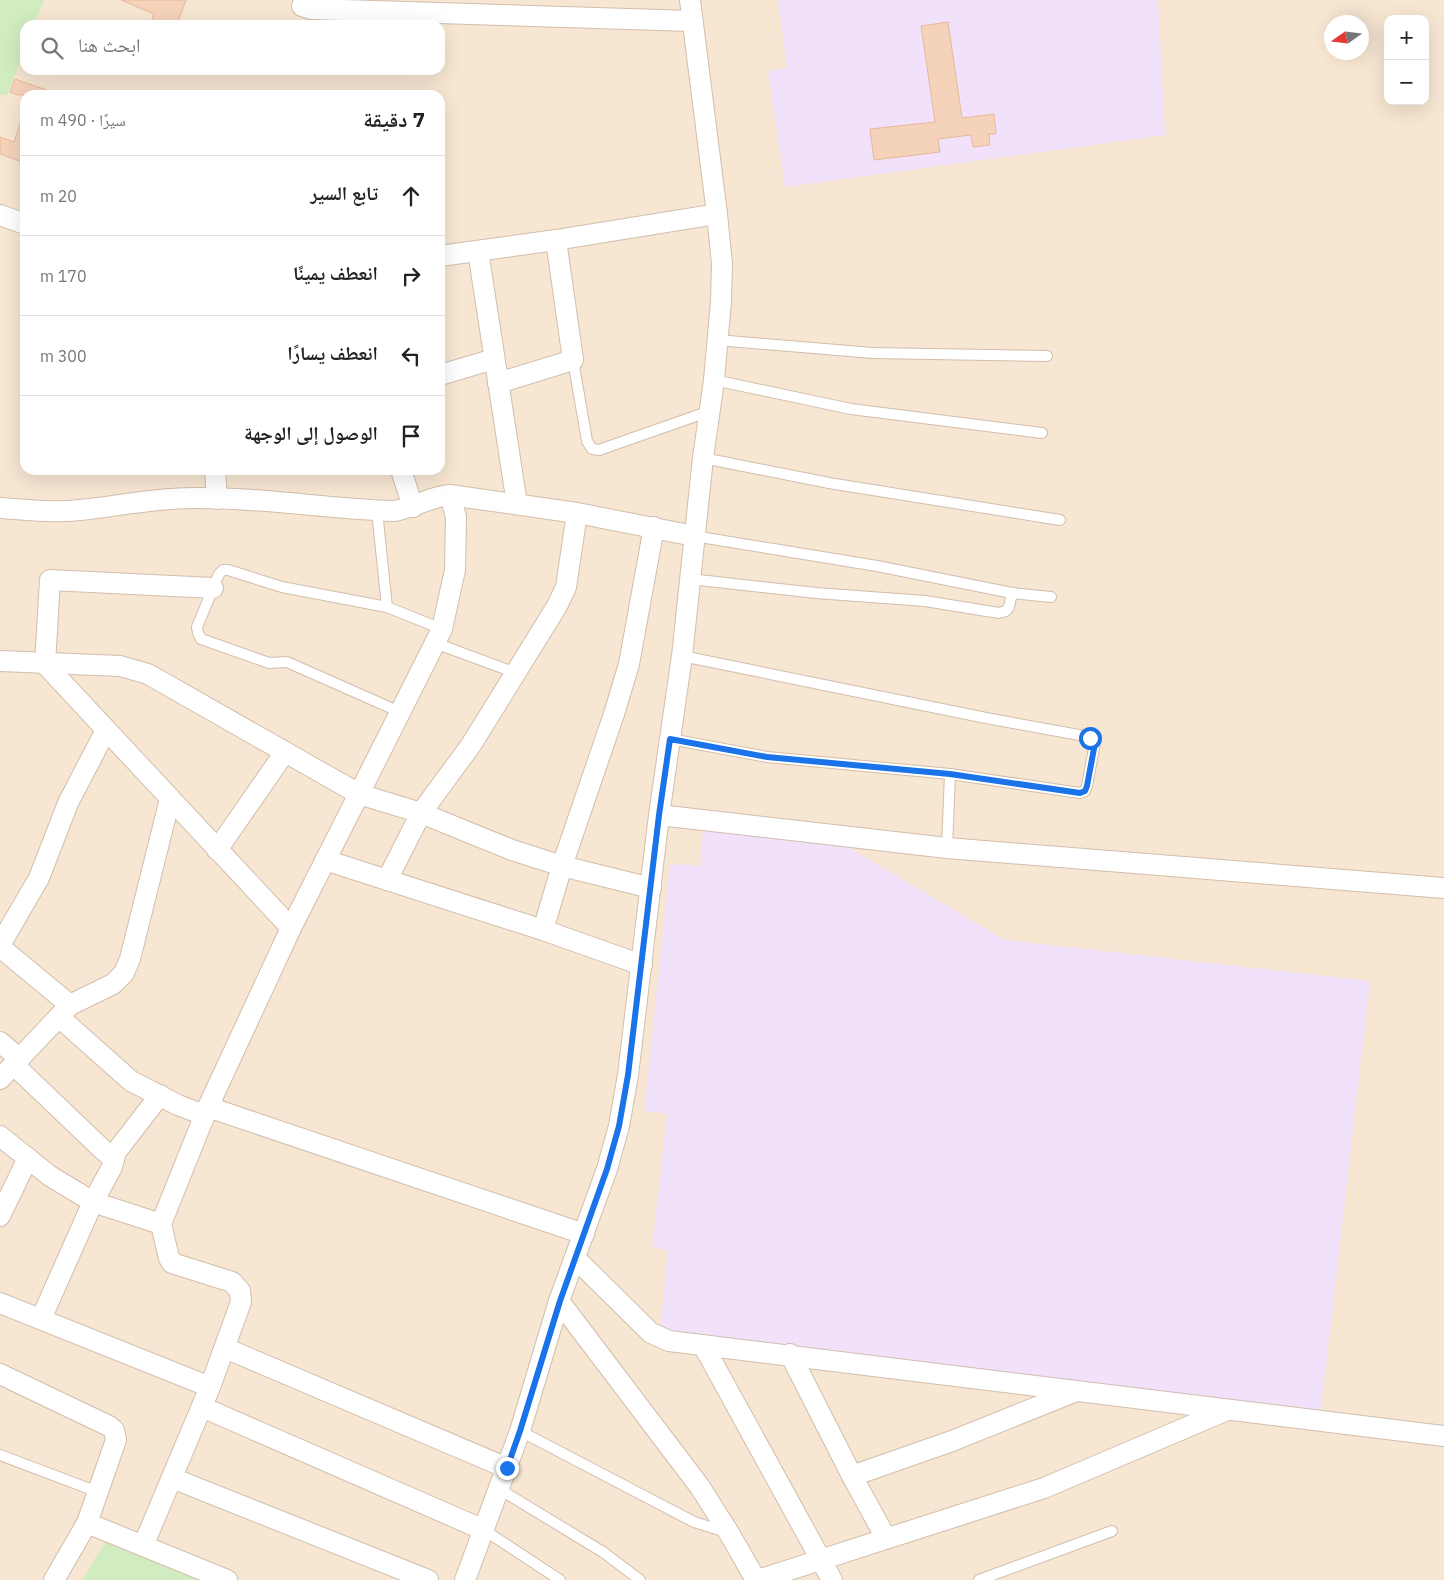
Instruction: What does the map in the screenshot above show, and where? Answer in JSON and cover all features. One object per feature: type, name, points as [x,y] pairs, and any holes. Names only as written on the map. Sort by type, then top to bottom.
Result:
[{"type":"street","points":[[465,1580],[520,1431],[560,1301],[607,1169],[619,1126],[628,1075],[659,815],[682,656],[694,536],[718,340],[722,264],[690,0]]},
{"type":"street","points":[[295,3],[311,9],[692,20]]},
{"type":"street","points":[[445,255],[556,240],[717,214]]},
{"type":"street","points":[[498,383],[573,360],[556,240]]},
{"type":"street","points":[[478,251],[517,504]]},
{"type":"street","points":[[445,374],[494,359]]},
{"type":"street","points":[[215,475],[217,499]]},
{"type":"street","points":[[403,475],[413,507]]},
{"type":"street","points":[[143,1546],[202,1408],[241,1302],[240,1291],[232,1282],[172,1263],[169,1258],[162,1224],[206,1111],[290,928],[438,636],[455,570],[456,517],[450,495]]},
{"type":"street","points":[[0,508],[50,511],[78,510],[155,500],[194,498],[288,503],[394,512],[413,507],[439,496],[450,495],[577,513],[694,536]]},
{"type":"street","points":[[387,880],[421,813],[471,745],[557,606],[566,587],[577,513]]},
{"type":"street","points":[[543,930],[562,866],[614,714],[629,664],[654,528]]},
{"type":"street","points":[[213,588],[50,580],[45,664],[290,928]]},
{"type":"street","points":[[0,661],[120,666],[148,674],[359,794],[421,813],[512,850],[562,866],[651,888]]},
{"type":"street","points":[[106,730],[68,804],[39,878],[0,946],[132,1081],[160,1095],[584,1234]]},
{"type":"street","points":[[217,850],[285,752]]},
{"type":"street","points":[[0,1079],[64,1011],[113,984],[124,972],[130,959],[170,799]]},
{"type":"street","points":[[659,815],[946,848],[1444,888]]},
{"type":"street","points":[[325,860],[543,930],[642,965]]},
{"type":"street","points":[[0,1042],[102,1149],[114,1158]]},
{"type":"street","points":[[41,1319],[93,1202],[112,1167],[116,1152],[160,1095]]},
{"type":"street","points":[[0,1136],[50,1176],[93,1202],[162,1224]]},
{"type":"street","points":[[0,1216],[28,1158]]},
{"type":"street","points":[[575,1258],[651,1333],[669,1341],[790,1354],[1076,1392],[1444,1436]]},
{"type":"street","points":[[560,1301],[700,1487],[757,1580],[1044,1488],[1226,1410]]},
{"type":"street","points":[[0,1303],[210,1387]]},
{"type":"street","points":[[704,1345],[832,1580]]},
{"type":"street","points":[[225,1348],[507,1468]]},
{"type":"street","points":[[790,1354],[886,1538]]},
{"type":"street","points":[[0,1374],[114,1430],[116,1440],[87,1523],[54,1580]]},
{"type":"street","points":[[852,1476],[952,1441],[1076,1392]]},
{"type":"street","points":[[202,1408],[484,1530]]},
{"type":"street","points":[[172,1478],[428,1580]]},
{"type":"street","points":[[87,1523],[227,1580]]},
{"type":"lane","points":[[718,340],[873,353],[1047,356]]},
{"type":"lane","points":[[573,360],[586,441],[592,449],[599,450],[710,412]]},
{"type":"lane","points":[[714,380],[851,409],[1042,432]]},
{"type":"lane","points":[[703,458],[828,483],[1060,520]]},
{"type":"lane","points":[[377,511],[387,608]]},
{"type":"lane","points":[[694,536],[877,566],[1012,593],[1052,597]]},
{"type":"lane","points":[[400,712],[287,662],[269,663],[201,639],[197,627],[219,574],[223,570],[228,570],[282,587],[387,608],[438,636],[516,673]]},
{"type":"lane","points":[[690,579],[925,601],[999,613],[1006,612],[1012,593]]},
{"type":"lane","points":[[670,739],[767,757],[950,774],[1080,793],[1085,791],[1087,786],[1095,743],[1090,738],[682,656]]},
{"type":"lane","points":[[946,848],[950,774]]},
{"type":"lane","points":[[520,1431],[694,1522],[729,1533]]},
{"type":"lane","points":[[0,1455],[98,1492]]},
{"type":"lane","points":[[499,1488],[602,1552],[640,1580]]},
{"type":"lane","points":[[484,1530],[560,1580]]},
{"type":"lane","points":[[979,1580],[1112,1531]]},
{"type":"shaded area","points":[[0,0],[1444,0],[1444,1580],[0,1580]]},
{"type":"shaded area","points":[[778,0],[1158,0],[1165,135],[785,187],[768,71],[787,68]]},
{"type":"shaded area","points":[[703,829],[844,845],[1005,940],[1370,981],[1321,1410],[660,1331],[668,1250],[652,1247],[667,1114],[644,1111],[670,864],[700,866]]},
{"type":"green space","points":[[0,0],[44,0],[36,20],[20,20],[20,62],[7,96],[0,94]]},
{"type":"green space","points":[[106,1542],[200,1580],[82,1580]]},
{"type":"building","points":[[121,0],[186,0],[179,20],[152,20],[154,14]]},
{"type":"building","points":[[948,22],[962,118],[994,114],[996,134],[989,134],[990,145],[973,147],[971,135],[938,139],[940,152],[874,160],[870,129],[935,122],[921,26]]},
{"type":"building","points":[[15,79],[46,90],[20,90],[20,95],[10,92]]},
{"type":"building","points":[[20,124],[20,161],[0,154],[0,137],[14,142]]},
{"type":"route","points":[[507,1468],[560,1301],[607,1169],[619,1126],[628,1075],[670,739],[767,757],[950,774],[1080,793],[1085,791],[1087,786],[1095,743],[1090,738]]}]
